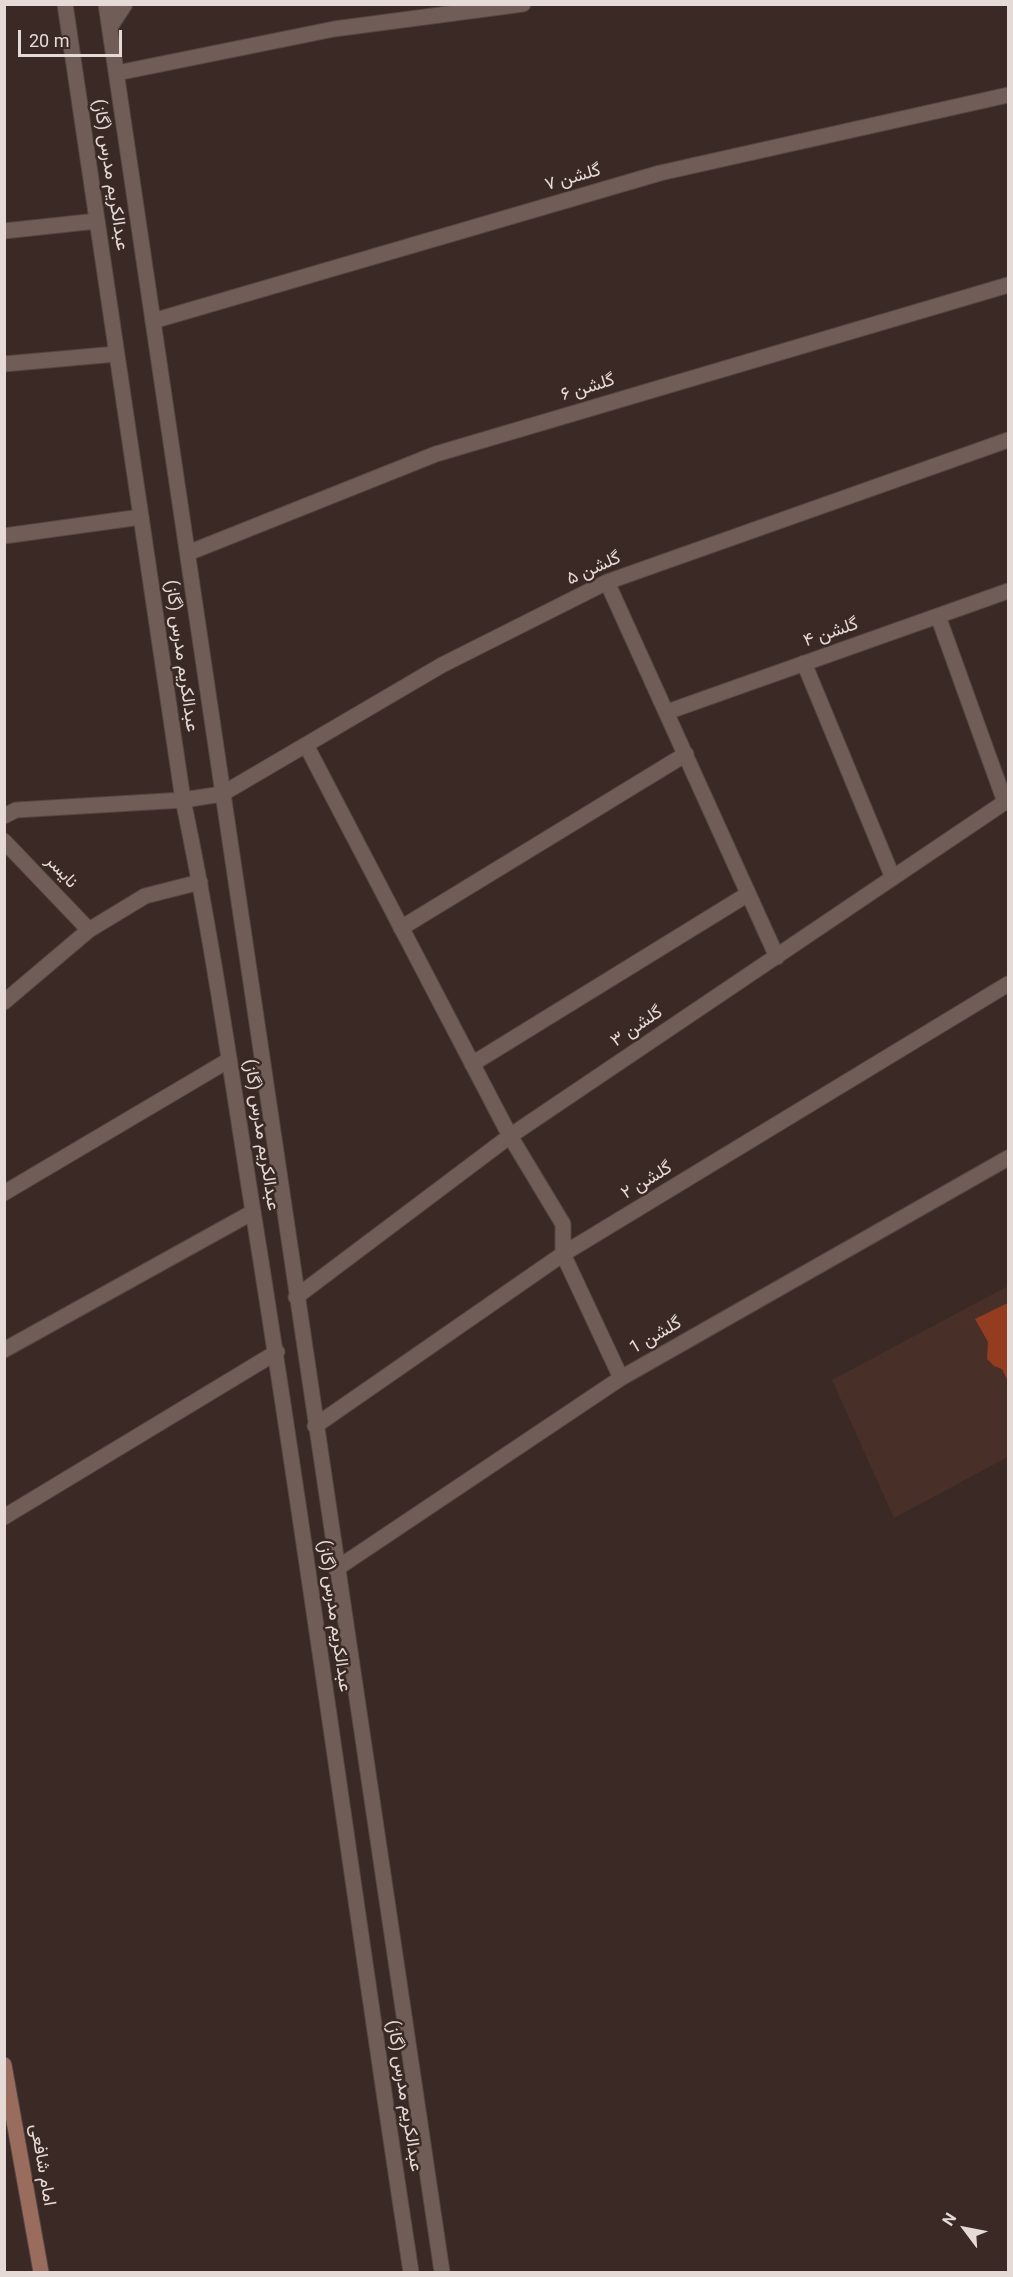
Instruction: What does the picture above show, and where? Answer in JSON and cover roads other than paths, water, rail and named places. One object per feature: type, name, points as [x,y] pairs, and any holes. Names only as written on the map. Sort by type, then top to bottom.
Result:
[{"type":"main road","name":"امام شافعی","points":[[4,2065],[41,2272]]},
{"type":"street","name":"عبدالکریم مدرس (گاز)","points":[[65,4],[183,800],[200,882],[278,1353],[349,1866],[411,2272]]},
{"type":"street","name":"عبدالکریم مدرس (گاز)","points":[[106,4],[336,1569],[442,2272]]},
{"type":"street","points":[[110,27],[125,4]]},
{"type":"street","points":[[117,73],[334,29],[523,4]]},
{"type":"street","name":"گلشن ۷","points":[[153,321],[660,172],[1008,95]]},
{"type":"street","points":[[4,231],[97,221]]},
{"type":"street","name":"گلشن ۶","points":[[188,553],[436,454],[1008,285]]},
{"type":"street","points":[[4,364],[116,354]]},
{"type":"street","name":"گلشن ۵","points":[[222,794],[442,665],[607,582],[1008,440]]},
{"type":"street","points":[[4,536],[141,517]]},
{"type":"street","points":[[607,582],[777,957]]},
{"type":"street","name":"گلشن ۴","points":[[667,712],[1008,591]]},
{"type":"street","points":[[938,616],[1007,801]]},
{"type":"street","points":[[804,663],[892,878]]},
{"type":"street","points":[[306,745],[510,1136],[563,1224],[563,1254],[621,1378]]},
{"type":"street","points":[[401,928],[686,754]]},
{"type":"street","points":[[4,816],[16,810],[183,800],[222,794]]},
{"type":"street","name":"گلشن ۳","points":[[296,1297],[510,1136],[1007,801]]},
{"type":"street","name":"نایسر","points":[[4,841],[89,930]]},
{"type":"street","points":[[4,1002],[89,930],[145,896],[200,882]]},
{"type":"street","points":[[472,1065],[748,894]]},
{"type":"street","name":"گلشن ۲","points":[[315,1426],[563,1254],[1008,984]]},
{"type":"street","points":[[4,1193],[229,1060]]},
{"type":"street","name":"گلشن 1","points":[[336,1569],[621,1378],[1008,1158]]},
{"type":"street","points":[[4,1350],[253,1212]]},
{"type":"street","points":[[4,1517],[278,1353],[303,1343]]}]
